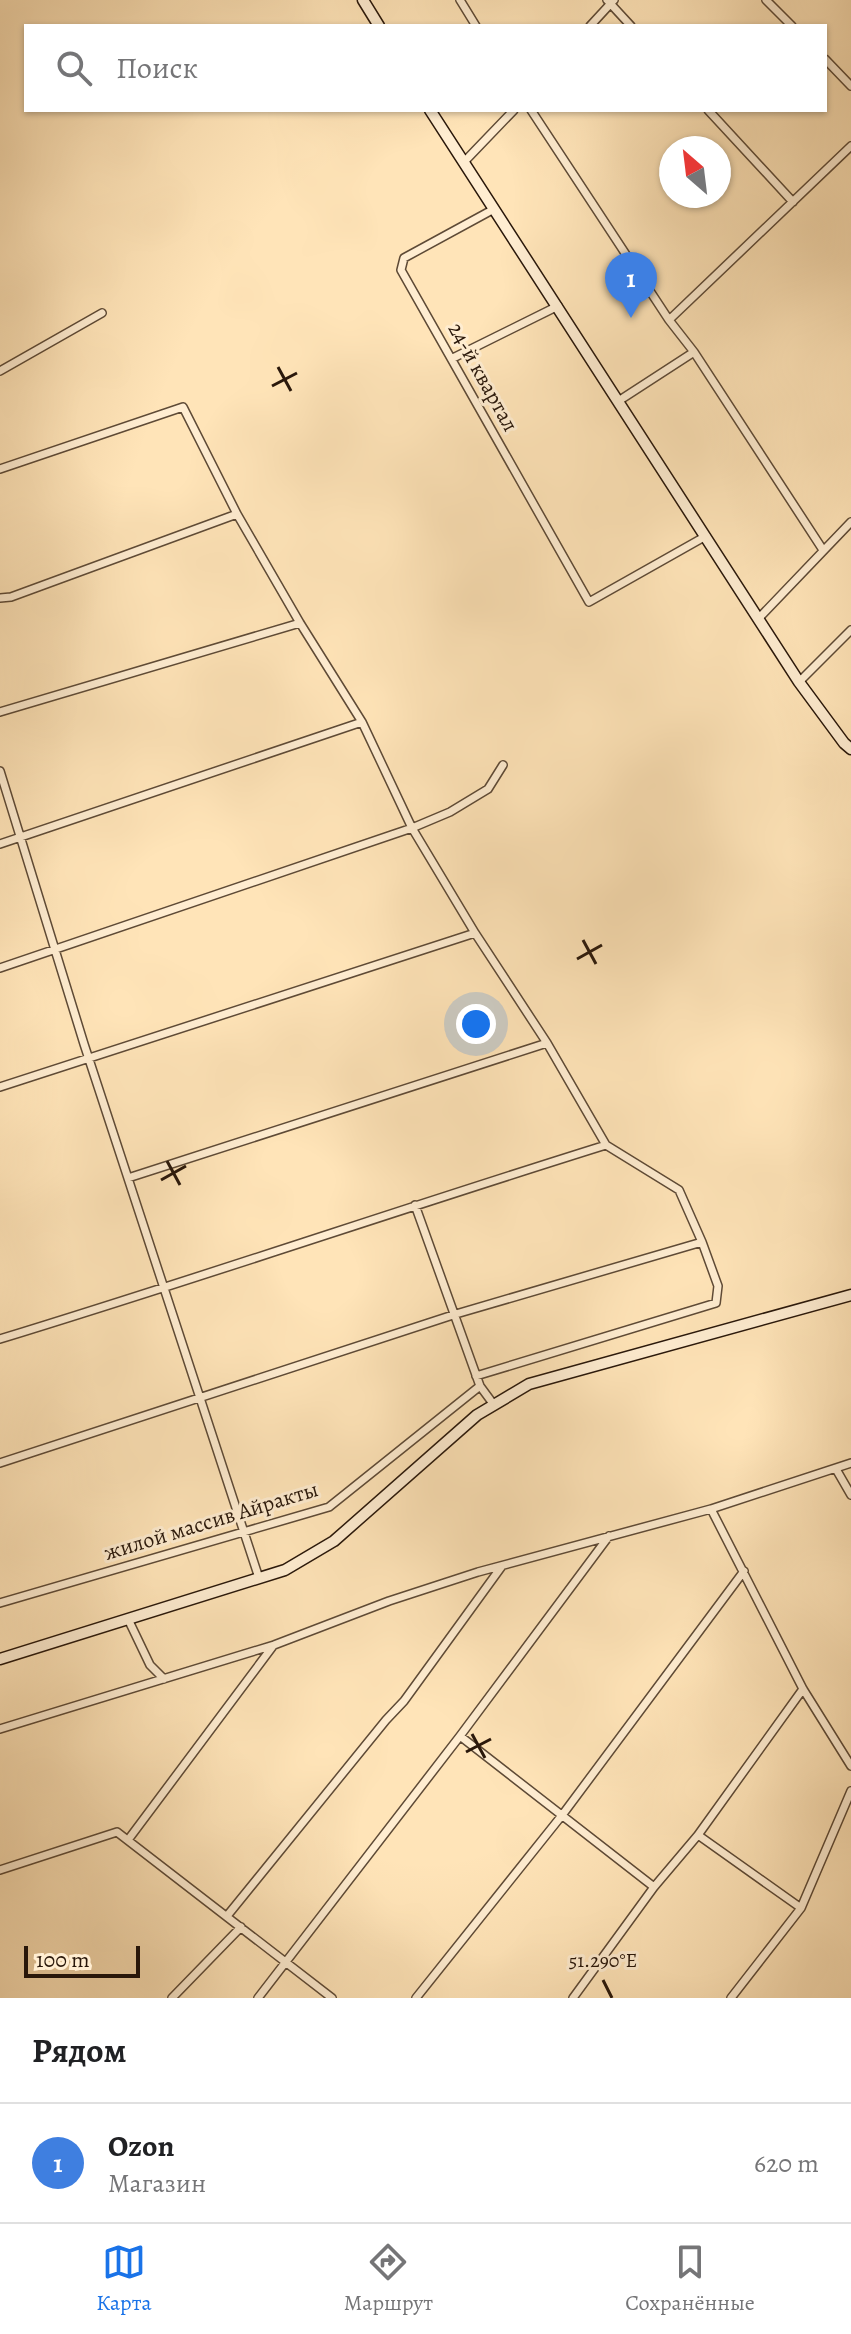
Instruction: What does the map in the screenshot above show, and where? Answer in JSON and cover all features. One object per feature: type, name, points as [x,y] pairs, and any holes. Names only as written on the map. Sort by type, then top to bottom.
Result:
[{"type":"main road","points":[[363,0],[378,24]]},
{"type":"main road","points":[[431,112],[620,400],[799,682],[851,749]]},
{"type":"main road","points":[[0,1659],[285,1570],[334,1541],[477,1415],[529,1384],[851,1295]]},
{"type":"street","points":[[460,0],[475,24]]},
{"type":"street","points":[[766,0],[790,24]]},
{"type":"street","points":[[592,24],[611,1],[629,24]]},
{"type":"street","points":[[827,61],[851,86]]},
{"type":"street","points":[[464,162],[512,112]]},
{"type":"street","points":[[532,112],[823,550]]},
{"type":"street","points":[[710,112],[793,202]]},
{"type":"street","points":[[669,320],[851,146]]},
{"type":"street","name":"24-й квартал","points":[[494,209],[404,258],[401,270],[589,602],[706,536]]},
{"type":"street","points":[[453,358],[558,306]]},
{"type":"street","points":[[0,371],[102,313]]},
{"type":"street","points":[[620,400],[694,352]]},
{"type":"street","points":[[0,469],[183,407],[237,514],[362,722],[412,828],[475,933],[547,1043],[606,1145],[679,1190],[718,1286],[716,1303],[476,1376]]},
{"type":"street","points":[[0,598],[11,597],[237,514]]},
{"type":"street","points":[[759,618],[851,522]]},
{"type":"street","points":[[0,712],[300,623]]},
{"type":"street","points":[[799,682],[851,630]]},
{"type":"street","points":[[0,844],[362,722]]},
{"type":"street","points":[[0,968],[412,828],[450,812],[488,789],[503,765]]},
{"type":"street","points":[[0,771],[89,1058],[259,1578]]},
{"type":"street","points":[[0,1087],[475,933]]},
{"type":"street","points":[[128,1178],[547,1043]]},
{"type":"street","points":[[0,1339],[606,1145]]},
{"type":"street","points":[[415,1205],[476,1376],[494,1405]]},
{"type":"street","points":[[0,1463],[456,1314],[702,1242]]},
{"type":"street","name":"жилой массив Айракты","points":[[0,1603],[329,1507],[480,1386]]},
{"type":"street","points":[[0,1729],[274,1645],[389,1601],[502,1566],[711,1509],[851,1463]]},
{"type":"street","points":[[836,1469],[851,1495]]},
{"type":"street","points":[[711,1509],[803,1689],[851,1766]]},
{"type":"street","points":[[258,1998],[609,1536]]},
{"type":"street","points":[[227,1916],[404,1701],[502,1566]]},
{"type":"street","points":[[416,1998],[563,1814],[744,1571]]},
{"type":"street","points":[[128,1619],[150,1665],[164,1679]]},
{"type":"street","points":[[128,1840],[274,1645]]},
{"type":"street","points":[[573,1998],[654,1887],[698,1835],[803,1689]]},
{"type":"street","points":[[460,1736],[654,1887]]},
{"type":"street","points":[[731,1998],[801,1908],[851,1791]]},
{"type":"street","points":[[0,1870],[117,1832],[332,1998]]},
{"type":"street","points":[[698,1835],[801,1908]]},
{"type":"street","points":[[172,1998],[241,1927]]},
{"type":"place","name":"Ozon","points":[[631,318]]}]
